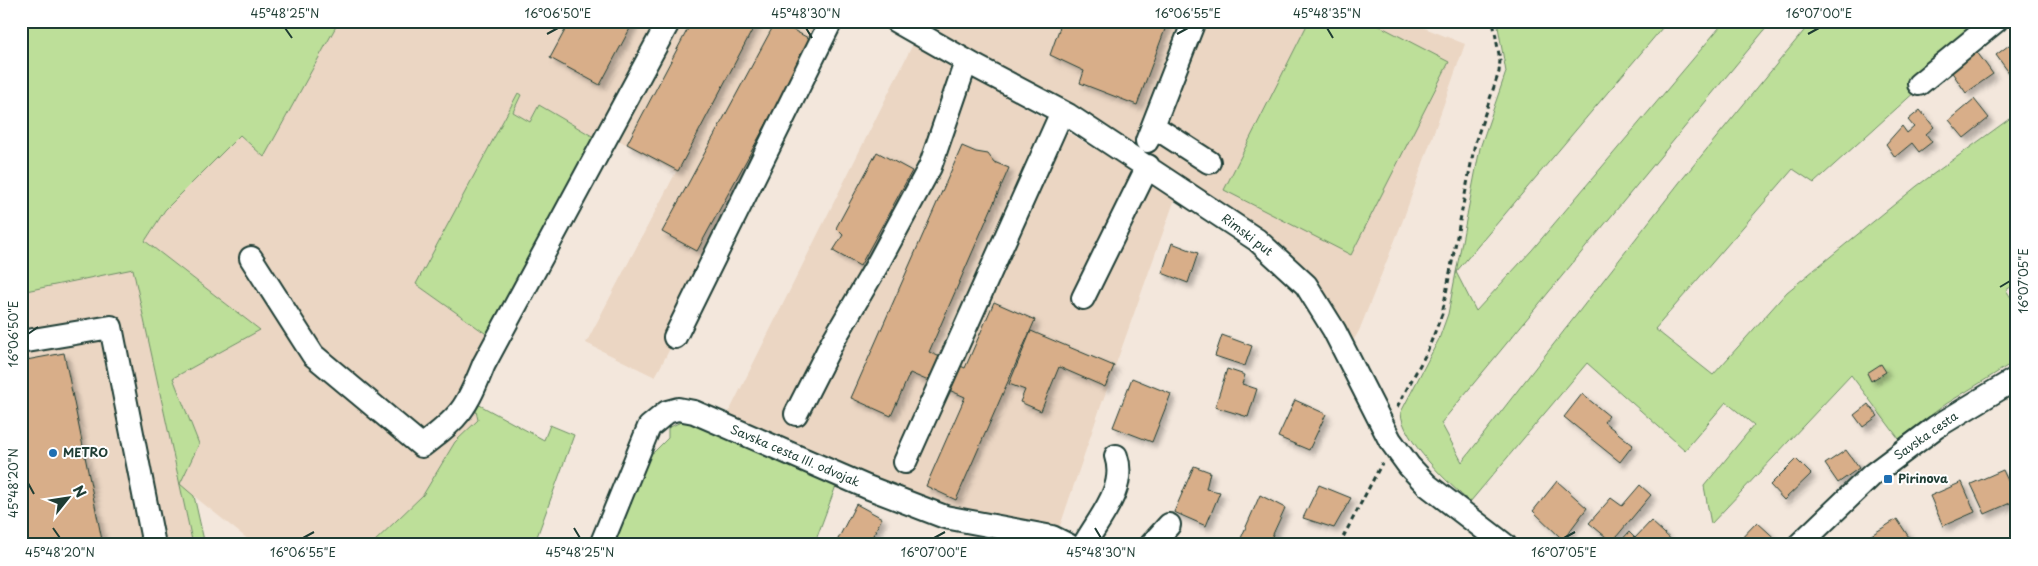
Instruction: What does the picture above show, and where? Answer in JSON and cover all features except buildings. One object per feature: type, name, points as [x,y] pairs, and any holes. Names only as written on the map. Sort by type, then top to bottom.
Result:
[{"type":"street","points":[[251,258],[313,355],[422,446],[459,416],[469,401],[484,364],[669,21]]},
{"type":"street","points":[[675,337],[831,21]]},
{"type":"street","name":"Rimski put","points":[[896,21],[929,30],[966,62],[1062,112],[1148,166],[1257,240],[1306,285],[1334,330],[1390,440],[1410,466],[1427,485],[1505,545]]},
{"type":"street","points":[[1194,21],[1150,133],[1209,162]]},
{"type":"street","points":[[1919,84],[1996,21]]},
{"type":"street","points":[[796,414],[833,341],[876,267],[930,167],[966,62]]},
{"type":"street","points":[[905,462],[1062,112]]},
{"type":"street","points":[[1083,298],[1148,166]]},
{"type":"street","points":[[21,342],[112,327],[154,545]]},
{"type":"street","name":"Savska cesta","points":[[1799,545],[1872,475],[1936,427],[2017,378]]},
{"type":"street","name":"Savska cesta III. odvojak","points":[[601,545],[650,428],[668,412],[678,409],[694,412],[867,486],[945,517],[1052,537],[1068,545]]},
{"type":"street","points":[[1084,545],[1109,508],[1120,468],[1116,456]]},
{"type":"street","points":[[1151,545],[1169,524]]},
{"type":"path","points":[[1396,409],[1427,352],[1442,314],[1475,142],[1499,72],[1500,60],[1492,21]]},
{"type":"path","points":[[1339,545],[1386,456]]},
{"type":"shaded area","points":[[339,21],[843,21],[655,377],[586,343],[676,172],[604,132],[599,140],[539,106],[530,122],[513,112],[521,95],[518,93],[417,284],[503,346],[474,402],[478,420],[455,443],[423,495],[371,545],[255,545],[180,485],[193,545],[21,545],[21,292],[133,268],[180,483],[199,444],[173,378],[259,330],[145,241],[165,210],[240,135],[264,156]]},
{"type":"shaded area","points":[[914,21],[1407,21],[1465,44],[1403,220],[1359,331],[1353,341],[1330,302],[1242,218],[1167,166]]},
{"type":"shaded area","points":[[914,42],[1176,196],[1059,529],[960,511],[802,450],[728,414]]},
{"type":"green space","points":[[21,21],[339,21],[264,157],[240,135],[165,210],[145,241],[260,330],[173,378],[199,444],[180,484],[194,496],[205,545],[193,545],[133,269],[21,292]]},
{"type":"green space","points":[[1309,21],[1370,21],[1449,62],[1351,255],[1224,190]]},
{"type":"green space","points":[[1497,21],[1668,21],[1456,272],[1480,148],[1506,72]]},
{"type":"green space","points":[[1725,21],[1772,21],[1441,423],[1462,462],[1679,183],[1812,21],[1981,21],[1917,90],[1814,183],[1793,169],[1655,329],[1713,375],[1787,292],[1917,186],[2016,114],[2017,283],[2006,290],[2017,307],[2017,360],[1946,404],[1899,439],[1851,375],[1711,524],[1704,486],[1754,425],[1726,402],[1685,450],[1587,363],[1470,502],[1439,473],[1418,448],[1403,423],[1401,412],[1439,339],[1448,314],[1456,272],[1476,311],[1532,250]]},
{"type":"green space","points":[[518,93],[521,95],[513,112],[530,122],[539,105],[599,140],[492,338],[416,284]]},
{"type":"green space","points":[[474,402],[544,440],[550,425],[574,435],[534,545],[371,545],[423,495],[455,442],[478,420]]},
{"type":"green space","points":[[683,421],[704,423],[837,483],[814,545],[610,545],[647,455],[654,452],[668,438],[668,428]]},
{"type":"place","name":"METRO","points":[[53,453]]},
{"type":"place","name":"Pirinova","points":[[1888,479]]}]
